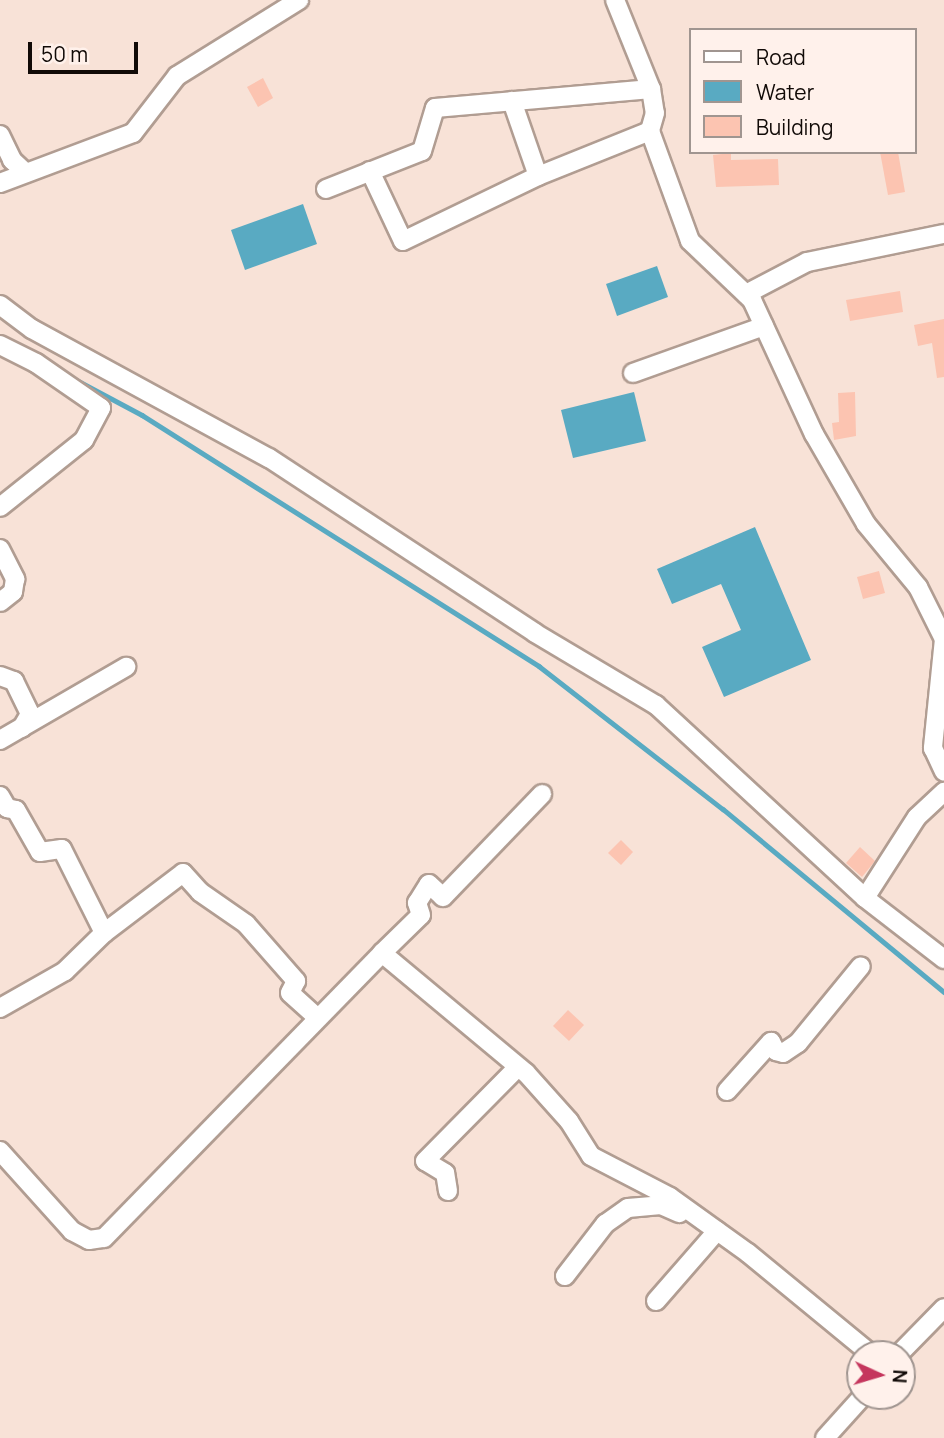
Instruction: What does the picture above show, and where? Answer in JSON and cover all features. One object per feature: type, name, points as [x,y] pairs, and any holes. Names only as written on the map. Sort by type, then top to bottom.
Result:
[{"type":"street","points":[[0,183],[133,133],[177,76],[299,0]]},
{"type":"street","points":[[615,0],[651,89],[655,113],[650,131],[690,242],[746,294],[764,326],[814,434],[866,524],[918,587],[944,639],[933,748],[944,772]]},
{"type":"street","points":[[327,189],[422,151],[435,108],[651,89]]},
{"type":"street","points":[[512,101],[538,176]]},
{"type":"street","points":[[370,171],[403,241],[538,176],[650,131]]},
{"type":"street","points":[[0,135],[12,160],[26,173]]},
{"type":"street","points":[[746,294],[807,262],[944,234]]},
{"type":"street","points":[[0,306],[32,329],[269,458],[535,633],[656,705],[865,898],[944,959]]},
{"type":"street","points":[[633,373],[764,326]]},
{"type":"street","points":[[0,345],[36,363],[101,408],[84,440],[0,507]]},
{"type":"street","points":[[0,549],[15,579],[13,592],[0,602]]},
{"type":"street","points":[[0,740],[59,703],[126,667]]},
{"type":"street","points":[[0,676],[14,681],[30,714],[22,728]]},
{"type":"street","points":[[865,898],[917,817],[944,792]]},
{"type":"street","points":[[0,1151],[72,1231],[89,1240],[104,1238],[317,1017],[421,915],[417,903],[429,884],[443,897],[542,794]]},
{"type":"street","points":[[0,796],[6,808],[16,810],[40,852],[62,849],[104,933]]},
{"type":"street","points":[[0,1008],[65,971],[104,933],[183,873],[200,892],[246,924],[296,981],[290,993],[317,1017]]},
{"type":"street","points":[[382,953],[518,1067],[569,1121],[591,1156],[689,1211],[853,1340]]},
{"type":"street","points":[[727,1091],[771,1042],[776,1051],[783,1053],[798,1043],[861,966]]},
{"type":"street","points":[[448,1191],[445,1173],[425,1161],[518,1067]]},
{"type":"street","points":[[565,1276],[605,1224],[628,1208],[661,1205],[678,1213],[689,1211]]},
{"type":"street","points":[[656,1301],[717,1231]]},
{"type":"street","points":[[913,1340],[944,1308]]},
{"type":"street","points":[[825,1438],[850,1410]]},
{"type":"water","points":[[303,204],[317,244],[245,270],[231,230]]},
{"type":"water","points":[[657,266],[668,297],[617,316],[606,284]]},
{"type":"water","points":[[634,392],[646,441],[573,458],[561,410]]},
{"type":"water","points":[[755,527],[811,660],[724,697],[702,647],[741,630],[721,584],[672,604],[657,569]]},
{"type":"building","points":[[263,78],[273,98],[258,107],[247,87]]},
{"type":"building","points":[[731,154],[731,160],[778,159],[779,185],[716,187],[713,155]]},
{"type":"building","points":[[880,154],[898,154],[905,192],[888,195]]},
{"type":"building","points":[[900,291],[903,312],[850,321],[846,300]]},
{"type":"building","points":[[944,319],[944,377],[937,378],[932,343],[918,346],[914,325]]},
{"type":"building","points":[[855,392],[856,436],[834,440],[832,423],[839,422],[838,393]]},
{"type":"building","points":[[879,571],[885,593],[863,599],[857,577]]},
{"type":"building","points":[[621,840],[633,852],[621,865],[608,853]]},
{"type":"building","points":[[860,847],[875,861],[862,877],[846,863]]},
{"type":"building","points":[[568,1010],[584,1025],[569,1041],[553,1026]]},
{"type":"waterway","points":[[69,376],[142,415],[539,666],[723,809],[944,992]]}]
